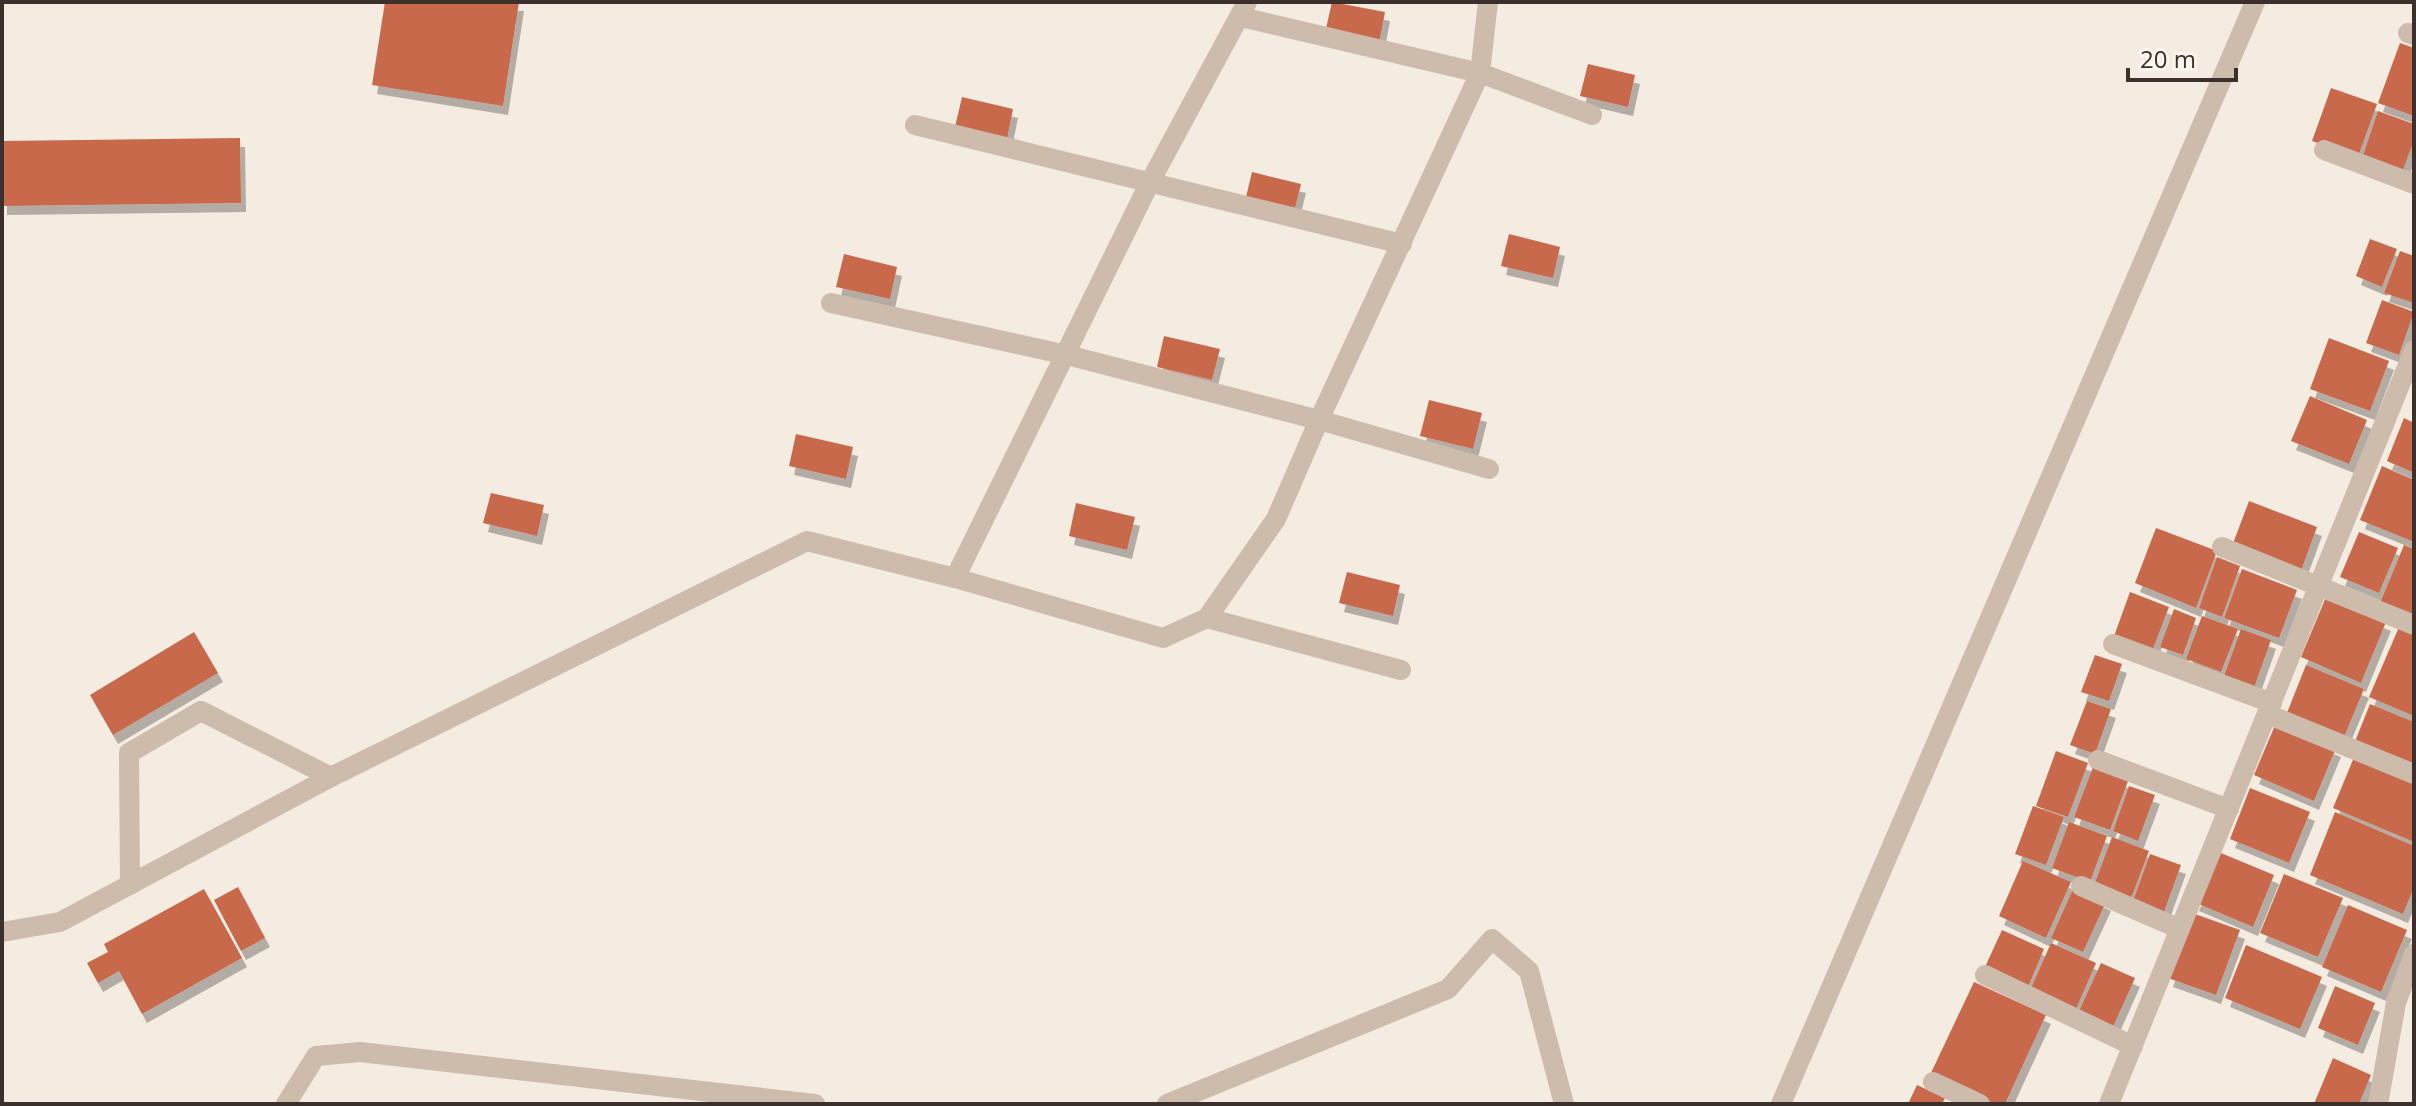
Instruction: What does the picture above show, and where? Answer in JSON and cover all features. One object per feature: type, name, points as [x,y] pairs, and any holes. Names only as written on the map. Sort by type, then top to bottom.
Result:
[{"type":"street","points":[[2,932],[60,922],[331,777],[807,541],[955,578],[1163,638],[1207,618],[1276,519],[1402,244],[1480,73],[1488,2]]},
{"type":"street","points":[[1781,1104],[2255,2]]},
{"type":"street","points":[[955,578],[1150,182],[1244,10],[1480,73],[1592,115]]},
{"type":"street","points":[[915,125],[1402,244]]},
{"type":"street","points":[[2324,150],[2414,184]]},
{"type":"street","points":[[831,303],[1067,355],[1319,420],[1489,469]]},
{"type":"street","points":[[2113,1103],[2133,1046],[2414,350]]},
{"type":"street","points":[[2222,547],[2414,625]]},
{"type":"street","points":[[1207,618],[1401,670]]},
{"type":"street","points":[[2113,644],[2414,774]]},
{"type":"street","points":[[130,885],[129,753],[201,711],[331,777]]},
{"type":"street","points":[[2098,760],[2229,809]]},
{"type":"street","points":[[2081,886],[2180,929]]},
{"type":"street","points":[[1167,1104],[1448,989],[1492,939],[1529,971],[1564,1104]]},
{"type":"street","points":[[2378,1104],[2396,1003],[2414,954]]},
{"type":"street","points":[[1985,975],[2133,1046]]},
{"type":"street","points":[[286,1104],[316,1056],[360,1052],[815,1104]]},
{"type":"street","points":[[1933,1082],[1980,1104]]},
{"type":"building","points":[[385,2],[519,2],[503,106],[372,85]]},
{"type":"building","points":[[1332,2],[1385,12],[1379,44],[1325,33]]},
{"type":"building","points":[[2400,43],[2414,48],[2414,116],[2378,103]]},
{"type":"building","points":[[1588,64],[1635,75],[1628,107],[1580,96]]},
{"type":"building","points":[[2331,88],[2377,104],[2358,157],[2312,141]]},
{"type":"building","points":[[962,97],[1013,109],[1007,139],[955,127]]},
{"type":"building","points":[[2378,111],[2414,124],[2414,140],[2402,173],[2362,158]]},
{"type":"building","points":[[240,138],[241,203],[2,206],[2,141]]},
{"type":"building","points":[[1252,172],[1301,184],[1294,212],[1245,201]]},
{"type":"building","points":[[1509,234],[1560,247],[1553,278],[1501,266]]},
{"type":"building","points":[[2370,239],[2397,249],[2382,287],[2356,276]]},
{"type":"building","points":[[2400,251],[2414,256],[2414,303],[2384,293]]},
{"type":"building","points":[[844,254],[897,267],[890,299],[836,287]]},
{"type":"building","points":[[2382,300],[2414,312],[2399,355],[2366,343]]},
{"type":"building","points":[[1164,336],[1220,349],[1212,380],[1157,367]]},
{"type":"building","points":[[2329,338],[2389,361],[2370,411],[2310,389]]},
{"type":"building","points":[[2310,396],[2367,420],[2349,464],[2291,441]]},
{"type":"building","points":[[1429,400],[1482,413],[1473,449],[1420,436]]},
{"type":"building","points":[[2404,418],[2414,423],[2414,473],[2387,461]]},
{"type":"building","points":[[796,434],[853,447],[846,479],[789,466]]},
{"type":"building","points":[[2382,466],[2414,480],[2414,542],[2360,520]]},
{"type":"building","points":[[491,493],[544,505],[537,536],[483,523]]},
{"type":"building","points":[[2249,501],[2317,527],[2301,571],[2232,546]]},
{"type":"building","points":[[1076,503],[1135,517],[1127,550],[1069,536]]},
{"type":"building","points":[[2156,528],[2217,551],[2196,608],[2135,583]]},
{"type":"building","points":[[2359,532],[2398,548],[2379,593],[2340,577]]},
{"type":"building","points":[[2404,545],[2414,549],[2414,618],[2380,603]]},
{"type":"building","points":[[2217,557],[2240,566],[2222,617],[2199,608]]},
{"type":"building","points":[[2242,569],[2297,590],[2279,638],[2224,618]]},
{"type":"building","points":[[1347,572],[1400,585],[1393,616],[1339,603]]},
{"type":"building","points":[[2130,592],[2169,607],[2151,654],[2113,639]]},
{"type":"building","points":[[2326,597],[2386,622],[2361,683],[2301,657]]},
{"type":"building","points":[[2174,609],[2196,618],[2183,655],[2160,647]]},
{"type":"building","points":[[2202,616],[2238,629],[2221,672],[2186,659]]},
{"type":"building","points":[[2399,627],[2414,633],[2414,716],[2369,697]]},
{"type":"building","points":[[2241,629],[2271,640],[2254,688],[2224,676]]},
{"type":"building","points":[[194,632],[218,673],[113,735],[90,695]]},
{"type":"building","points":[[2095,655],[2122,664],[2109,701],[2081,692]]},
{"type":"building","points":[[2306,665],[2364,689],[2342,742],[2285,718]]},
{"type":"building","points":[[2087,701],[2111,709],[2095,754],[2070,745]]},
{"type":"building","points":[[2370,704],[2414,722],[2414,758],[2410,767],[2354,744]]},
{"type":"building","points":[[2276,723],[2336,748],[2314,801],[2254,775]]},
{"type":"building","points":[[2056,751],[2088,763],[2068,817],[2036,806]]},
{"type":"building","points":[[2355,755],[2414,780],[2414,842],[2333,808]]},
{"type":"building","points":[[2093,767],[2128,781],[2110,830],[2074,817]]},
{"type":"building","points":[[2129,786],[2155,795],[2138,841],[2113,831]]},
{"type":"building","points":[[2250,788],[2310,812],[2289,863],[2230,839]]},
{"type":"building","points":[[2033,806],[2064,817],[2046,865],[2015,854]]},
{"type":"building","points":[[2335,812],[2414,846],[2414,887],[2403,914],[2310,875]]},
{"type":"building","points":[[2069,822],[2107,836],[2090,882],[2052,868]]},
{"type":"building","points":[[2112,837],[2149,851],[2130,901],[2093,888]]},
{"type":"building","points":[[2216,851],[2274,875],[2253,927],[2194,902]]},
{"type":"building","points":[[2150,854],[2181,865],[2164,912],[2133,901]]},
{"type":"building","points":[[2023,861],[2071,882],[2046,938],[1999,916]]},
{"type":"building","points":[[2284,874],[2343,898],[2318,957],[2260,933]]},
{"type":"building","points":[[238,887],[265,938],[241,951],[214,900]]},
{"type":"building","points":[[2074,887],[2106,902],[2083,952],[2051,938]]},
{"type":"building","points":[[204,889],[242,958],[142,1014],[119,971],[98,983],[87,963],[108,952],[104,944]]},
{"type":"building","points":[[2348,905],[2407,930],[2381,992],[2322,967]]},
{"type":"building","points":[[2192,913],[2240,930],[2216,995],[2168,978]]},
{"type":"building","points":[[2002,930],[2044,949],[2028,987],[1985,967]]},
{"type":"building","points":[[2051,943],[2096,963],[2076,1009],[2031,988]]},
{"type":"building","points":[[2246,945],[2322,977],[2300,1029],[2225,998]]},
{"type":"building","points":[[2101,963],[2135,978],[2113,1027],[2079,1011]]},
{"type":"building","points":[[1974,982],[2046,1015],[2005,1104],[1992,1104],[1930,1075]]},
{"type":"building","points":[[2335,986],[2375,1003],[2358,1045],[2318,1028]]},
{"type":"building","points":[[2333,1058],[2371,1075],[2359,1104],[2314,1104]]},
{"type":"building","points":[[1917,1085],[1945,1098],[1942,1104],[1908,1104]]}]
